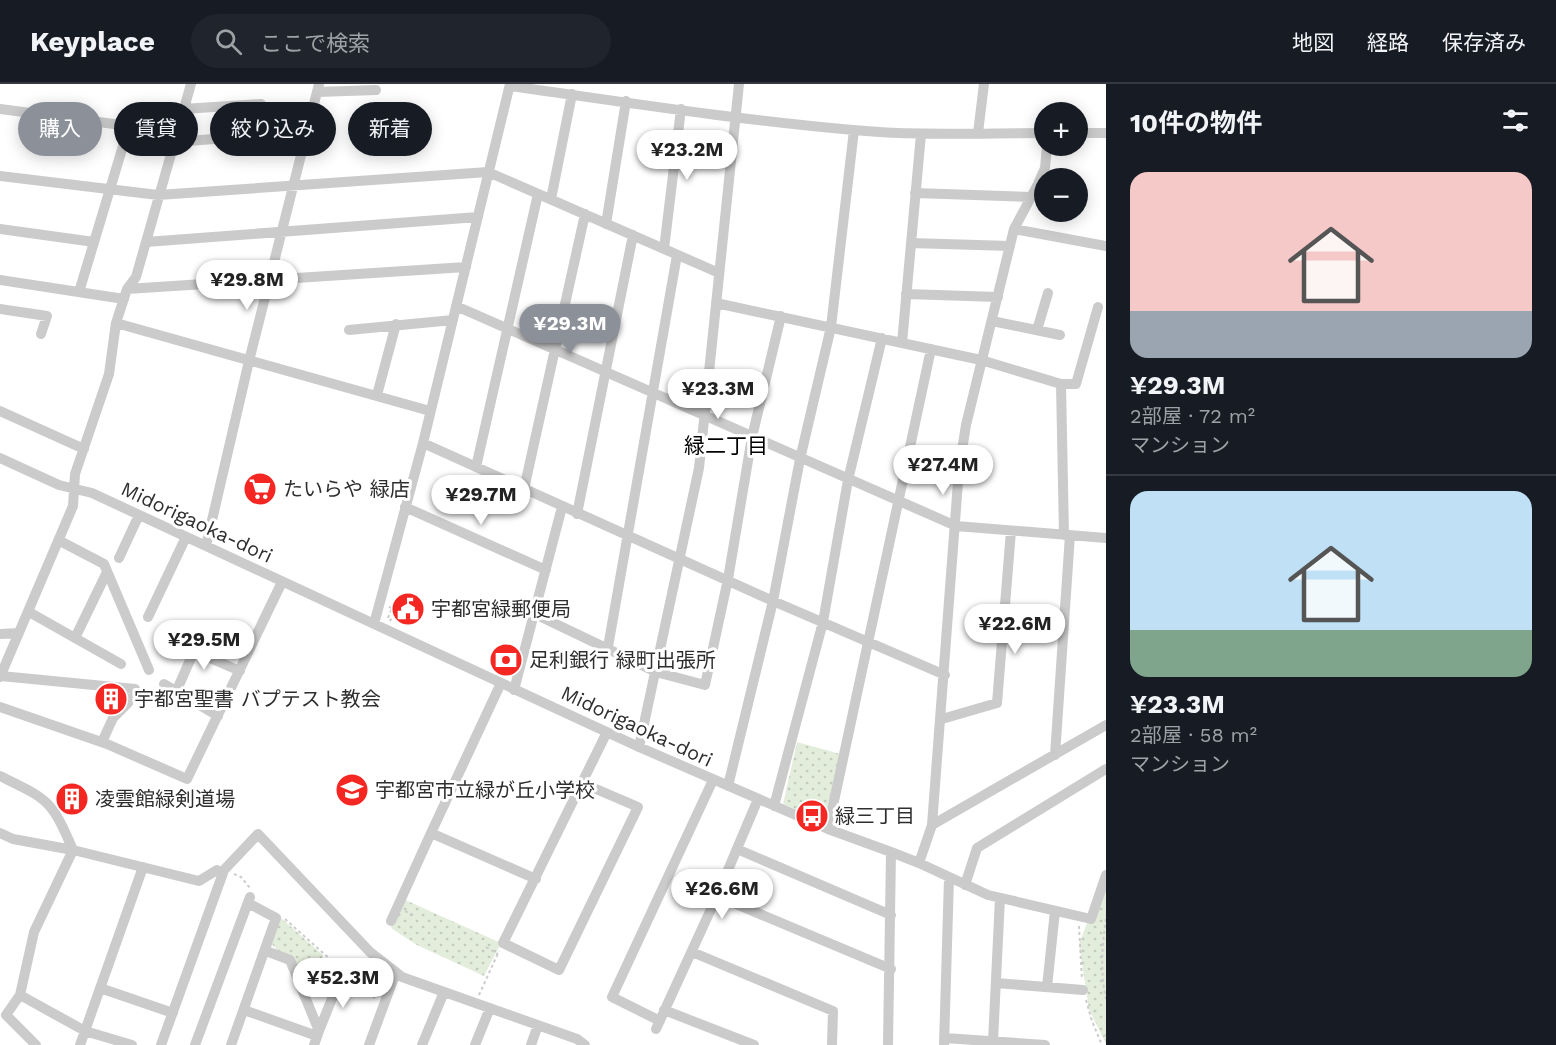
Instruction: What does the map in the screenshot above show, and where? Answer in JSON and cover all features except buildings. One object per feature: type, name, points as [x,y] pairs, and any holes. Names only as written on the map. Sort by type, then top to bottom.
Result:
[{"type":"street","points":[[185,102],[190,84]]},
{"type":"street","points":[[639,747],[699,468],[739,84]]},
{"type":"street","points":[[978,133],[984,84]]},
{"type":"street","points":[[384,621],[405,507],[423,443],[510,85],[735,117],[854,130],[921,134],[1034,133]]},
{"type":"street","points":[[206,546],[249,361],[318,88],[376,90]]},
{"type":"street","points":[[550,199],[572,94]]},
{"type":"street","points":[[606,224],[626,101]]},
{"type":"street","points":[[0,109],[129,126],[78,292]]},
{"type":"street","points":[[664,249],[681,109]]},
{"type":"street","points":[[728,786],[773,601],[800,459],[831,327],[854,130]]},
{"type":"street","points":[[1088,133],[1106,133]]},
{"type":"street","points":[[902,343],[921,134]]},
{"type":"street","points":[[102,742],[113,718],[128,703],[135,689],[0,677],[73,506],[75,474],[109,374],[116,323],[125,294],[136,276],[170,156]]},
{"type":"street","points":[[919,863],[932,825],[942,719],[960,458],[981,360],[1014,229],[1045,168],[1046,156]]},
{"type":"street","points":[[0,176],[158,195],[488,172],[719,273]]},
{"type":"street","points":[[915,193],[1030,197]]},
{"type":"street","points":[[476,467],[538,194]]},
{"type":"street","points":[[524,489],[585,214]]},
{"type":"street","points":[[146,242],[478,217]]},
{"type":"street","points":[[0,229],[94,242]]},
{"type":"street","points":[[1014,229],[1106,246]]},
{"type":"street","points":[[577,514],[633,235]]},
{"type":"street","points":[[910,243],[1010,246]]},
{"type":"street","points":[[608,647],[677,255]]},
{"type":"street","points":[[0,279],[78,292],[125,294],[270,280],[466,267]]},
{"type":"street","points":[[1037,330],[1048,293]]},
{"type":"street","points":[[906,294],[998,297]]},
{"type":"street","points":[[716,303],[981,360],[1061,384],[1076,384],[1098,307]]},
{"type":"street","points":[[456,306],[956,526],[1106,538]]},
{"type":"street","points":[[0,309],[47,316],[41,334]]},
{"type":"street","points":[[535,614],[656,672],[705,685],[728,579],[752,437],[781,316]]},
{"type":"street","points":[[349,330],[453,320]]},
{"type":"street","points":[[992,321],[1060,335]]},
{"type":"street","points":[[116,323],[430,411]]},
{"type":"street","points":[[377,395],[396,324]]},
{"type":"street","points":[[774,806],[823,622],[848,480],[882,338]]},
{"type":"street","points":[[828,829],[931,349]]},
{"type":"street","points":[[1055,755],[1067,535],[1061,384]]},
{"type":"street","points":[[0,411],[84,449]]},
{"type":"street","points":[[423,443],[577,514],[945,675]]},
{"type":"street","name":"Midorigaoka-dori","points":[[0,458],[59,486],[92,493],[282,582],[384,621],[514,690],[639,747],[828,829],[919,863],[965,885],[1000,898],[1090,919],[1106,875]]},
{"type":"street","points":[[405,507],[546,570]]},
{"type":"street","points":[[514,690],[562,507]]},
{"type":"street","points":[[120,558],[139,515]]},
{"type":"street","points":[[942,719],[997,704],[1011,531]]},
{"type":"street","points":[[148,617],[186,537]]},
{"type":"street","points":[[60,541],[97,558],[107,572],[149,670]]},
{"type":"street","points":[[75,638],[107,572]]},
{"type":"street","points":[[0,707],[102,742],[187,779],[282,582]]},
{"type":"street","points":[[29,612],[121,664]]},
{"type":"street","points":[[0,634],[20,633]]},
{"type":"street","points":[[176,692],[194,651],[240,670]]},
{"type":"street","points":[[391,921],[501,683]]},
{"type":"street","points":[[164,684],[218,716]]},
{"type":"street","points":[[932,825],[1106,724]]},
{"type":"street","points":[[582,783],[638,807],[559,970],[503,944],[607,732]]},
{"type":"street","points":[[965,885],[977,848],[1106,769]]},
{"type":"street","points":[[0,776],[45,798],[58,816],[73,849],[34,932],[20,995],[3,1013],[36,1045]]},
{"type":"street","points":[[713,780],[612,998],[660,1020],[754,1045]]},
{"type":"street","points":[[660,1020],[717,896],[758,799]]},
{"type":"street","points":[[0,833],[13,839],[73,849],[199,881],[221,871],[258,834],[370,952],[402,977],[538,1025],[585,1045]]},
{"type":"street","points":[[431,833],[536,879]]},
{"type":"street","points":[[737,849],[891,915]]},
{"type":"street","points":[[888,1045],[891,969],[891,852]]},
{"type":"street","points":[[80,1045],[143,867]]},
{"type":"street","points":[[161,1045],[221,871]]},
{"type":"street","points":[[949,878],[945,1042],[993,1041],[1045,1045]]},
{"type":"street","points":[[717,896],[891,969]]},
{"type":"street","points":[[195,1045],[251,898],[276,918],[231,1045]]},
{"type":"street","points":[[993,1041],[1000,898]]},
{"type":"street","points":[[1047,987],[1055,911]]},
{"type":"street","points":[[266,951],[290,960],[317,1038]]},
{"type":"street","points":[[692,952],[833,1011],[832,1045]]},
{"type":"street","points":[[369,1045],[396,972]]},
{"type":"street","points":[[317,1038],[343,973]]},
{"type":"street","points":[[996,983],[1083,990]]},
{"type":"street","points":[[100,988],[173,1013]]},
{"type":"street","points":[[422,1045],[444,992]]},
{"type":"street","points":[[20,995],[85,1031],[132,1045]]},
{"type":"street","points":[[476,1045],[490,1008]]},
{"type":"street","points":[[244,1010],[317,1038]]},
{"type":"street","points":[[531,1045],[538,1025]]},
{"type":"path","points":[[389,606],[396,609],[384,621],[389,606]]},
{"type":"path","points":[[221,871],[241,877],[251,898]]},
{"type":"path","points":[[282,916],[343,973],[384,1003]]},
{"type":"path","points":[[1106,919],[1102,948],[1102,982],[1106,999]]},
{"type":"path","points":[[476,1003],[498,954],[486,947]]},
{"type":"path","points":[[1106,1035],[1106,1040]]},
{"type":"green space","points":[[797,742],[840,754],[826,822],[783,804]]},
{"type":"green space","points":[[1106,873],[1106,1044],[1089,1009],[1079,944]]},
{"type":"green space","points":[[403,899],[501,943],[484,976],[417,945],[391,928]]},
{"type":"green space","points":[[281,918],[323,955],[311,989],[305,987],[272,944]]},
{"type":"place","name":"たいらや 緑店","points":[[260,489]]},
{"type":"place","name":"宇都宮緑郵便局","points":[[408,609]]},
{"type":"place","name":"足利銀行 緑町出張所","points":[[506,660]]},
{"type":"place","name":"宇都宮聖書 バプテスト教会","points":[[111,699]]},
{"type":"place","name":"宇都宮市立緑が丘小学校","points":[[352,790]]},
{"type":"place","name":"凌雲館緑剣道場","points":[[72,799]]},
{"type":"place","name":"緑三丁目","points":[[812,816]]},
{"type":"district","name":"緑二丁目","points":[[726,445]]}]
